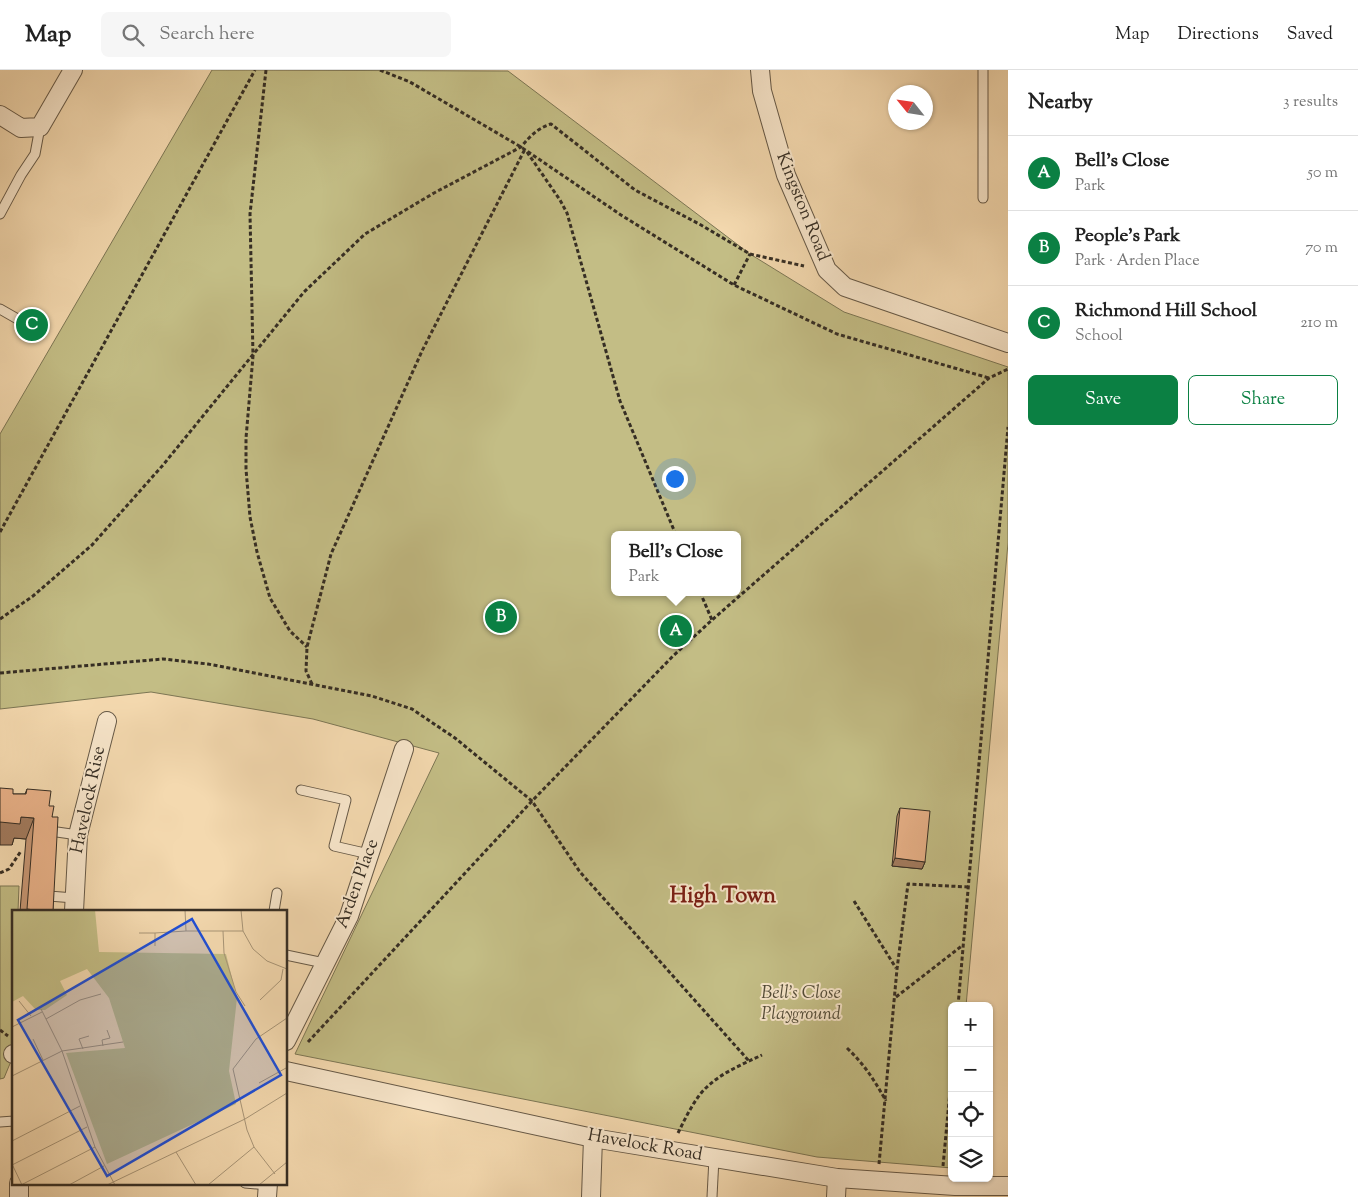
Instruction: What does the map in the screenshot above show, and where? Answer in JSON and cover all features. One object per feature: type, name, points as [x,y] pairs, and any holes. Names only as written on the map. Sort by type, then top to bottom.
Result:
[{"type":"street","points":[[0,115],[21,128],[40,126],[73,70]]},
{"type":"street","name":"Kingston Road","points":[[760,70],[762,91],[786,175],[827,270],[845,287],[1008,343]]},
{"type":"street","name":"Havelock Rise","points":[[74,905],[78,835],[107,721]]},
{"type":"street","name":"Arden Place","points":[[288,1037],[349,916],[404,749]]},
{"type":"street","name":"Havelock Road","points":[[288,1071],[593,1138],[837,1178],[950,1189],[1008,1186]]},
{"type":"street","points":[[591,1197],[593,1138]]},
{"type":"street","points":[[836,1197],[837,1178]]},
{"type":"street","points":[[19,1184],[19,1197]]},
{"type":"lane","points":[[983,70],[983,198]]},
{"type":"lane","points":[[0,214],[21,175],[35,154],[40,126]]},
{"type":"lane","points":[[0,309],[28,325]]},
{"type":"lane","points":[[301,790],[346,800],[334,846],[369,854]]},
{"type":"lane","points":[[57,832],[78,835]]},
{"type":"lane","points":[[274,910],[277,893]]},
{"type":"lane","points":[[49,896],[74,905]]},
{"type":"lane","points":[[288,954],[324,963]]},
{"type":"lane","points":[[712,1197],[714,1158]]},
{"type":"lane","points":[[249,1184],[267,1188]]},
{"type":"path","points":[[0,532],[255,70]]},
{"type":"path","points":[[266,70],[250,214],[253,356],[246,438],[246,469],[250,517],[257,552],[270,598],[290,631],[307,647]]},
{"type":"path","points":[[380,70],[410,82],[523,148],[621,215],[734,285],[837,334],[989,378]]},
{"type":"path","points":[[312,684],[306,671],[307,647],[331,554],[422,351],[523,148],[531,136],[542,127],[551,124],[636,190],[750,254],[827,270]]},
{"type":"path","points":[[0,619],[33,596],[92,545],[163,466],[304,292],[365,234],[434,193],[523,148]]},
{"type":"path","points":[[523,148],[567,213],[620,401],[674,531]]},
{"type":"path","points":[[734,285],[750,254]]},
{"type":"path","points":[[741,595],[989,378],[1008,369]]},
{"type":"path","points":[[958,1002],[1008,427]]},
{"type":"path","points":[[702,596],[712,620]]},
{"type":"path","points":[[305,1046],[532,801],[673,656],[739,596]]},
{"type":"path","points":[[0,673],[163,659],[208,664],[372,696],[412,709],[455,738],[532,801],[580,872],[748,1061]]},
{"type":"path","points":[[0,873],[9,869],[21,851]]},
{"type":"path","points":[[877,1181],[897,969],[908,884],[968,887]]},
{"type":"path","points":[[854,901],[897,969]]},
{"type":"path","points":[[895,997],[963,945]]},
{"type":"path","points":[[847,1048],[868,1072],[886,1101]]},
{"type":"path","points":[[668,1151],[701,1093],[718,1078],[762,1055]]},
{"type":"path","points":[[950,1189],[952,1092]]},
{"type":"green space","name":"Bell's Close Playground","points":[[212,70],[508,71],[750,254],[844,312],[1008,367],[1008,543],[966,1002],[948,1002],[948,1168],[817,1157],[295,1054],[439,753],[313,719],[151,692],[0,709],[0,434]]},
{"type":"green space","points":[[0,886],[19,886],[18,910],[12,910],[12,1059],[4,1078],[0,1079]]},
{"type":"building","points":[[0,788],[13,789],[13,794],[26,794],[27,789],[51,791],[49,806],[54,806],[52,817],[58,817],[53,910],[27,909],[34,818],[21,817],[20,824],[0,822]]},
{"type":"building","points":[[900,808],[930,811],[925,862],[895,858]]},
{"type":"place","name":"Richmond Hill School","points":[[32,325]]},
{"type":"place","name":"People's Park","points":[[501,617]]},
{"type":"place","name":"Bell's Close","points":[[676,631]]},
{"type":"district","name":"High Town","points":[[723,897]]}]
